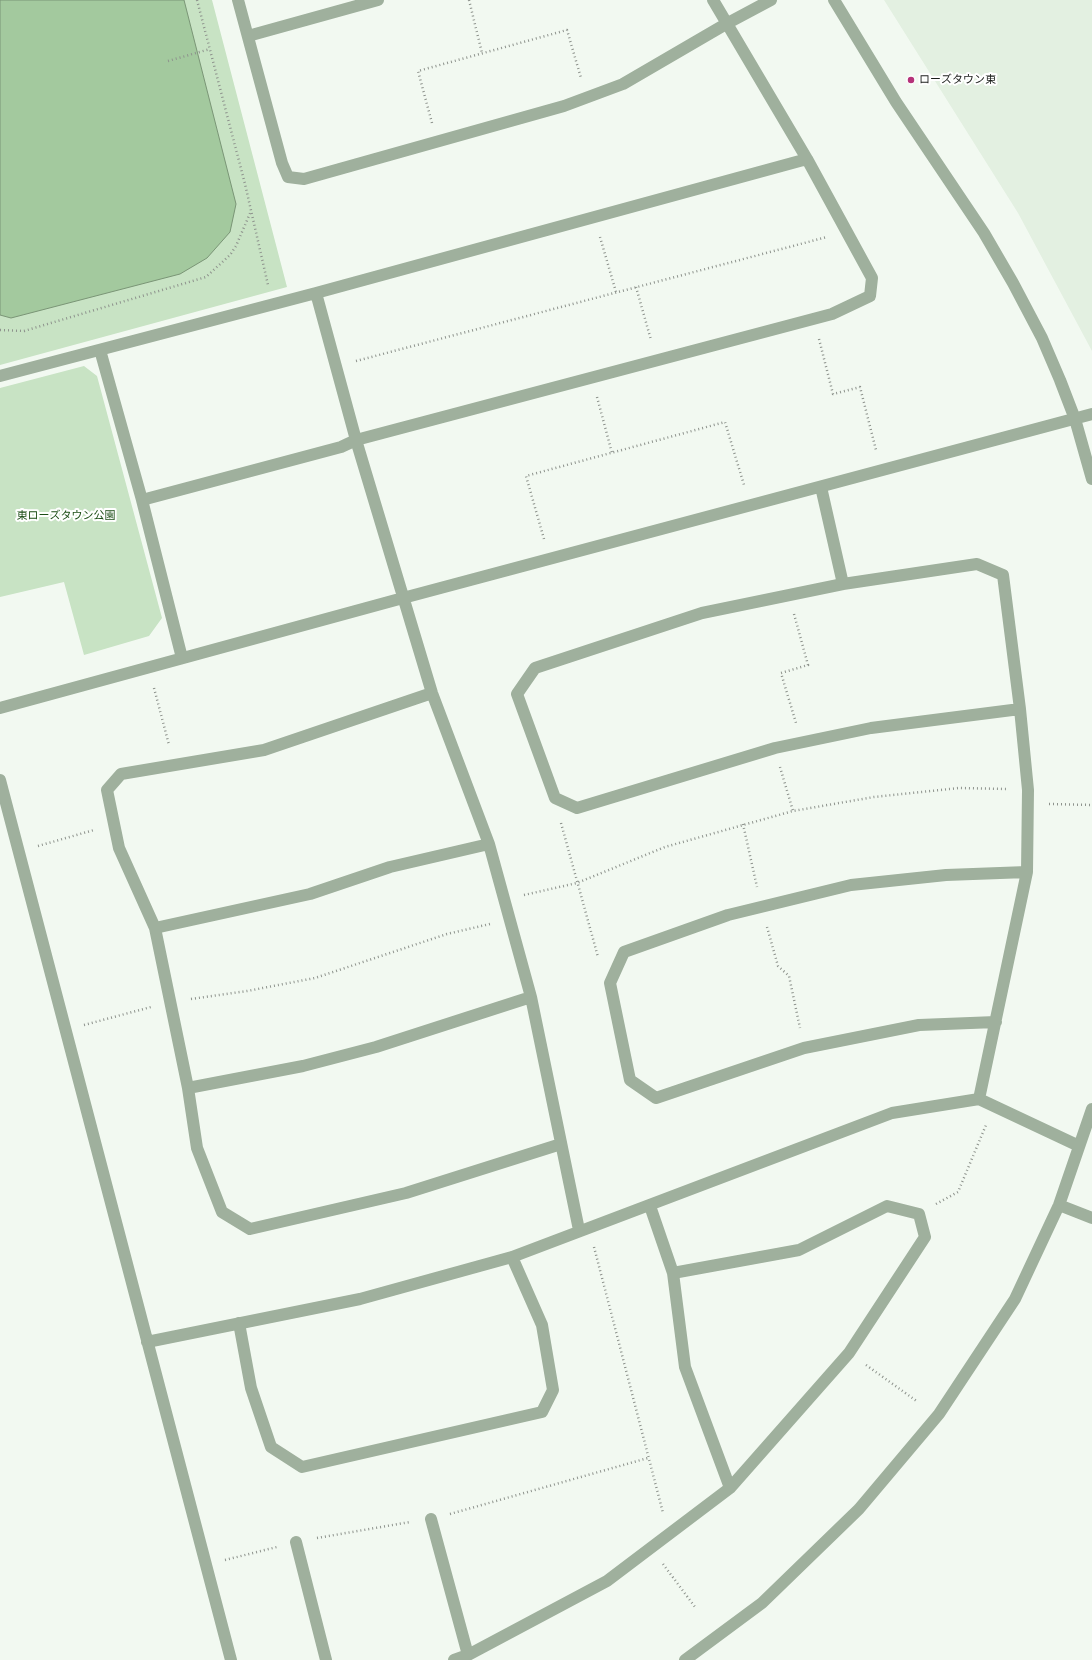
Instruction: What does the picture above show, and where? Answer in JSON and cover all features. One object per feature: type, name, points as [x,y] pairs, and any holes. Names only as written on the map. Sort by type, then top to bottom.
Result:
[{"type":"street","points":[[238,0],[282,163],[288,177],[304,179],[564,106],[623,84],[726,24],[771,0]]},
{"type":"street","points":[[248,36],[378,0]]},
{"type":"street","points":[[142,500],[341,447],[356,440],[832,314],[870,296],[872,278],[806,159],[713,0]]},
{"type":"street","points":[[834,0],[896,102],[984,233],[1042,338],[1075,419],[1092,478]]},
{"type":"street","points":[[0,376],[316,293],[806,159]]},
{"type":"street","points":[[316,293],[356,440],[432,693],[489,844],[532,997],[561,1144],[584,1229]]},
{"type":"street","points":[[100,350],[142,500],[182,658]]},
{"type":"street","points":[[0,708],[403,598],[1092,414]]},
{"type":"street","points":[[821,487],[843,584]]},
{"type":"street","points":[[979,1099],[1027,872],[1028,790],[1020,709],[1003,576],[977,564],[843,584],[702,613],[535,668],[517,694],[555,798],[577,808],[775,748],[871,728],[1020,709]]},
{"type":"street","points":[[432,693],[264,750],[121,774],[107,790],[119,848],[155,928],[188,1088],[197,1148],[222,1212],[250,1229],[406,1193],[561,1144]]},
{"type":"street","points":[[0,780],[230,1660]]},
{"type":"street","points":[[155,928],[310,894],[390,867],[489,844]]},
{"type":"street","points":[[996,1022],[919,1025],[804,1048],[656,1098],[630,1080],[610,983],[624,952],[728,916],[851,885],[946,875],[1027,872]]},
{"type":"street","points":[[188,1088],[303,1066],[376,1047],[532,997]]},
{"type":"street","points":[[147,1342],[360,1298],[512,1256],[650,1206],[892,1113],[979,1099],[1079,1146]]},
{"type":"street","points":[[685,1660],[762,1603],[858,1509],[939,1414],[1015,1299],[1059,1205],[1092,1109]]},
{"type":"street","points":[[1059,1205],[1092,1218]]},
{"type":"street","points":[[650,1206],[673,1273],[685,1367],[730,1488]]},
{"type":"street","points":[[454,1660],[468,1655],[607,1582],[730,1488],[849,1353],[925,1237],[919,1214],[887,1206],[799,1250],[673,1273]]},
{"type":"street","points":[[239,1322],[250,1388],[271,1447],[302,1467],[542,1412],[553,1390],[542,1325],[512,1256]]},
{"type":"street","points":[[431,1519],[468,1655]]},
{"type":"street","points":[[296,1542],[326,1660]]},
{"type":"path","points":[[197,0],[251,210],[272,304]]},
{"type":"path","points":[[469,0],[482,53]]},
{"type":"path","points":[[437,142],[418,71],[567,30],[586,98]]},
{"type":"path","points":[[168,61],[210,49]]},
{"type":"path","points":[[0,330],[24,331],[206,278],[230,255],[236,246],[251,210]]},
{"type":"path","points":[[594,217],[616,292]]},
{"type":"path","points":[[336,366],[846,232]]},
{"type":"path","points":[[636,287],[656,360]]},
{"type":"path","points":[[814,318],[834,394],[860,387],[877,452]]},
{"type":"path","points":[[592,377],[612,453]]},
{"type":"path","points":[[544,540],[526,476],[725,422],[744,488]]},
{"type":"path","points":[[789,595],[808,665],[781,673],[801,743]]},
{"type":"path","points":[[154,688],[175,764]]},
{"type":"path","points":[[775,748],[793,811]]},
{"type":"path","points":[[524,896],[577,883],[665,847],[793,811],[874,797],[959,788],[1028,790]]},
{"type":"path","points":[[555,798],[599,960],[617,966]]},
{"type":"path","points":[[1028,804],[1092,805]]},
{"type":"path","points":[[743,824],[762,907],[778,966],[790,976],[804,1048]]},
{"type":"path","points":[[19,852],[114,825]]},
{"type":"path","points":[[66,1030],[170,1002],[247,991],[315,978],[447,934],[510,919]]},
{"type":"path","points":[[919,1214],[958,1192],[994,1106]]},
{"type":"path","points":[[584,1229],[668,1535]]},
{"type":"path","points":[[849,1353],[918,1402]]},
{"type":"path","points":[[651,1548],[695,1607]]},
{"type":"shaded area","points":[[0,0],[184,0],[236,204],[230,232],[207,258],[180,274],[11,318],[0,315]]},
{"type":"shaded area","points":[[884,0],[1092,0],[1092,351],[1018,213]]},
{"type":"green space","points":[[0,0],[212,0],[287,287],[0,365]]},
{"type":"green space","name":"東ローズタウン公園","points":[[84,366],[97,376],[162,618],[149,636],[84,655],[64,582],[0,597],[0,388]]},
{"type":"place","name":"ローズタウン東","points":[[911,80]]}]
